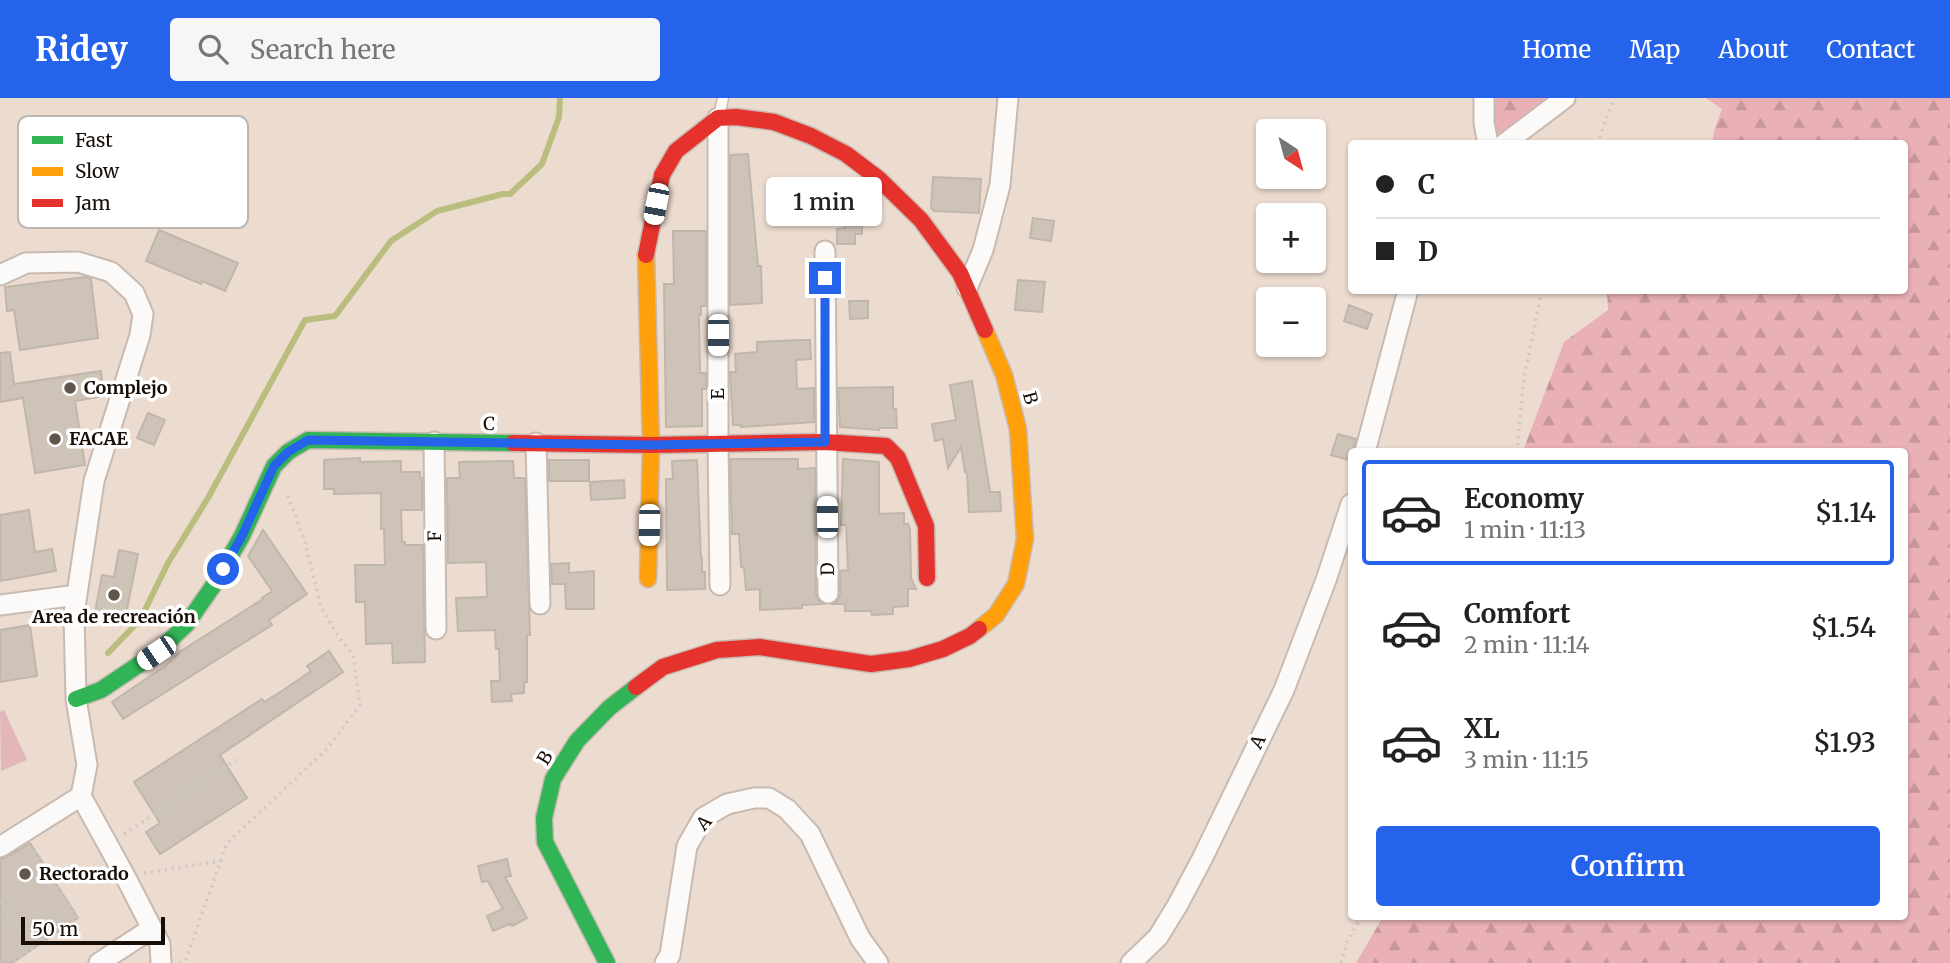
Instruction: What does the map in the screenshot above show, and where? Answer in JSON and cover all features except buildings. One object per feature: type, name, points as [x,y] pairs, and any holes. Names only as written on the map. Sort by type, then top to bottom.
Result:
[{"type":"street","points":[[967,288],[983,250],[1000,185],[1008,98]]},
{"type":"street","points":[[1485,98],[1483,123],[1487,140]]},
{"type":"street","points":[[1509,140],[1565,98]]},
{"type":"street","name":"B","points":[[607,963],[545,842],[544,818],[553,779],[578,741],[610,708],[663,667],[717,650],[760,647],[871,664],[909,659],[943,649],[970,636],[996,615],[1017,584],[1025,539],[1018,429],[1004,375],[960,273],[921,220],[879,179],[846,154],[811,136],[774,122],[736,117],[718,118]]},
{"type":"street","name":"E","points":[[718,118],[720,586]]},
{"type":"street","points":[[648,579],[651,445],[645,260],[662,175],[676,151],[718,118]]},
{"type":"street","name":"D","points":[[825,251],[828,593]]},
{"type":"street","points":[[0,275],[26,263],[78,262],[111,272],[134,292],[143,314],[94,481],[74,614],[76,699],[87,765],[81,796],[160,944],[161,963]]},
{"type":"street","points":[[1366,448],[1407,294]]},
{"type":"street","name":"C","points":[[76,699],[102,690],[156,653],[186,625],[242,536],[274,466],[288,452],[308,440],[651,445],[825,442],[886,446],[898,458],[926,526],[927,578]]},
{"type":"street","name":"F","points":[[434,442],[436,629]]},
{"type":"street","points":[[536,443],[540,604]]},
{"type":"street","name":"A","points":[[1131,963],[1158,937],[1177,906],[1284,690],[1348,513]]},
{"type":"street","points":[[0,605],[77,595]]},
{"type":"street","points":[[0,847],[81,796]]},
{"type":"street","name":"A","points":[[665,963],[670,955],[687,846],[703,818],[727,804],[754,798],[769,798],[787,809],[810,834],[860,938],[878,963]]},
{"type":"street","points":[[99,963],[151,929]]},
{"type":"lane","points":[[718,118],[723,98]]},
{"type":"path","points":[[1598,140],[1614,98]]},
{"type":"path","points":[[1517,448],[1524,377],[1541,294]]},
{"type":"path","points":[[179,963],[186,959],[228,843],[327,749],[360,705],[353,655],[321,607],[305,542],[274,466]]},
{"type":"path","points":[[108,845],[236,760]]},
{"type":"path","points":[[12,963],[78,918],[23,831]]},
{"type":"path","points":[[125,876],[222,861]]},
{"type":"path","points":[[0,901],[32,949]]},
{"type":"path","points":[[1340,963],[1347,942],[1359,920]]},
{"type":"green space","points":[[1491,98],[1551,98],[1495,136]]},
{"type":"green space","points":[[1706,98],[1950,98],[1950,963],[1356,963],[1381,920],[1908,920],[1908,448],[1524,448],[1564,342],[1608,310],[1607,294],[1908,294],[1908,140],[1713,140],[1722,109]]},
{"type":"shaded area","points":[[4,710],[27,760],[1,771],[0,712]]},
{"type":"waterway","points":[[108,653],[140,620],[168,563],[208,498],[305,320],[335,316],[391,241],[437,211],[510,194],[542,164],[559,117],[560,98]]},
{"type":"traffic: fast","points":[[76,699],[101,690],[156,653],[186,625],[242,536],[274,466],[288,452],[308,440],[513,443]]},
{"type":"traffic: fast","points":[[607,963],[545,842],[544,818],[553,779],[577,741],[609,708],[636,687]]},
{"type":"traffic: slow","points":[[646,255],[651,445],[648,579]]},
{"type":"traffic: slow","points":[[979,629],[996,615],[1016,584],[1025,539],[1018,429],[1004,375],[985,330]]},
{"type":"traffic: jam","points":[[646,255],[662,175],[676,151],[718,118],[736,117],[774,122],[811,136],[846,154],[879,179],[921,220],[960,273],[985,330]]},
{"type":"traffic: jam","points":[[513,443],[651,445],[825,442],[886,446],[898,458],[926,526],[927,578]]},
{"type":"traffic: jam","points":[[636,687],[663,667],[717,650],[760,647],[871,664],[909,659],[943,649],[979,629]]},
{"type":"place","name":"Complejo","points":[[70,388]]},
{"type":"place","name":"FACAE","points":[[55,439]]},
{"type":"place","name":"Area de recreación","points":[[114,595]]},
{"type":"place","name":"Rectorado","points":[[25,874]]},
{"type":"route","points":[[223,569],[242,536],[274,466],[288,452],[308,440],[651,445],[825,442],[825,278]]}]
